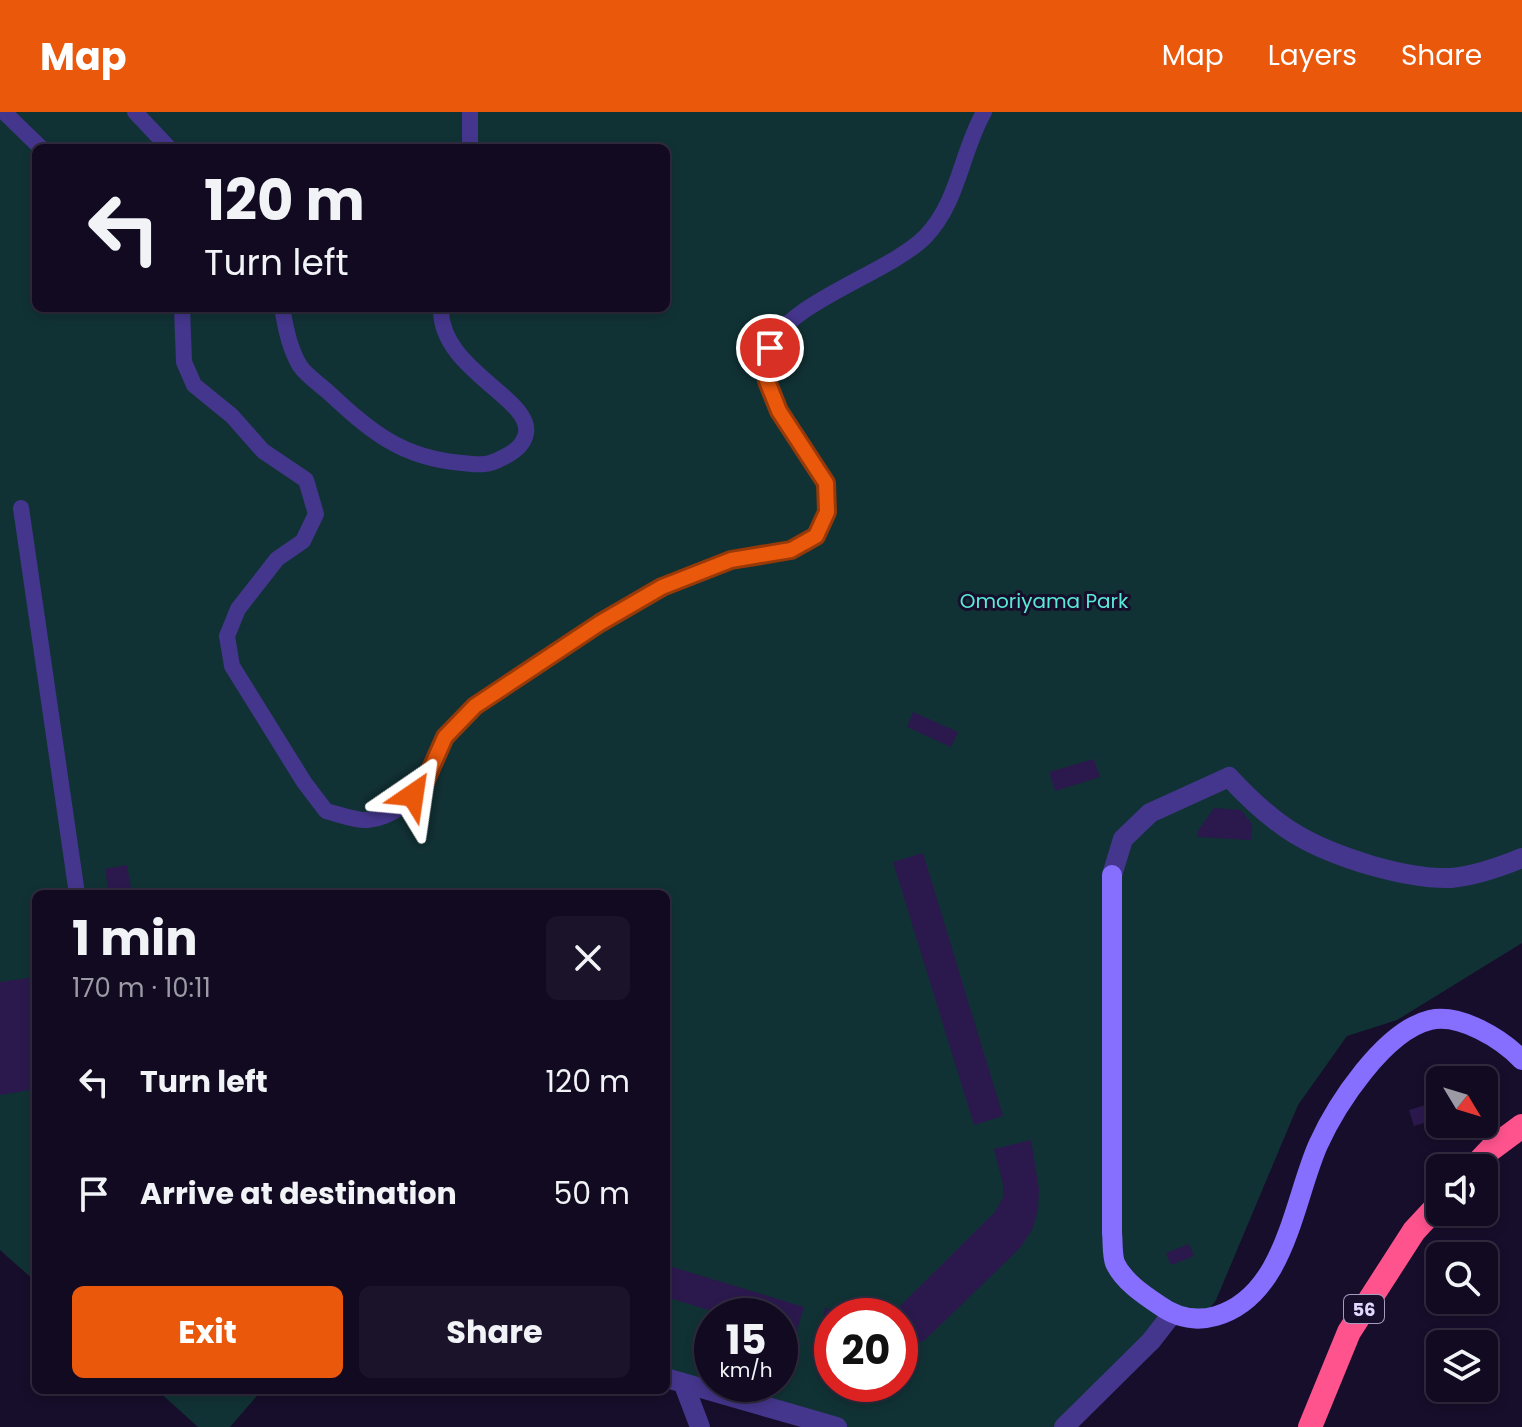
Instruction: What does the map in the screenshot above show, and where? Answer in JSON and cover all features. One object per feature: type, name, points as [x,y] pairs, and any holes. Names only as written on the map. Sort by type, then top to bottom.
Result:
[{"type":"highway","points":[[1486,1154],[1522,1126]]},
{"type":"highway","name":"56","points":[[1310,1427],[1349,1332],[1414,1231],[1426,1218]]},
{"type":"street","points":[[1522,858],[1497,868],[1452,878],[1406,875],[1326,852],[1256,806],[1229,777],[1150,813],[1123,839],[1112,875],[1112,1233],[1115,1263],[1139,1292],[1172,1314],[1200,1321],[1234,1311],[1257,1289],[1279,1255],[1319,1144],[1354,1081],[1394,1039],[1430,1020],[1470,1024],[1510,1048],[1522,1060]]},
{"type":"street","points":[[1064,1427],[1151,1341],[1172,1314]]},
{"type":"street","points":[[675,1382],[700,1427]]},
{"type":"street","points":[[675,1382],[837,1427]]},
{"type":"lane","points":[[4,112],[37,144]]},
{"type":"lane","points":[[135,112],[165,144]]},
{"type":"lane","points":[[470,112],[470,144]]},
{"type":"lane","points":[[182,312],[184,362],[194,385],[232,416],[263,451],[306,480],[316,514],[303,541],[277,559],[238,609],[227,636],[232,666],[304,782],[326,811],[367,820],[400,808],[425,782],[445,737],[475,706],[600,623],[662,587],[731,560],[791,550],[816,536],[827,512],[826,483],[779,411],[767,381],[770,348],[785,325],[888,264],[925,236],[951,199],[984,112]]},
{"type":"lane","points":[[283,312],[288,338],[301,367],[347,410],[398,449],[436,461],[488,466],[516,451],[526,433],[523,415],[452,350],[441,321],[441,312]]},
{"type":"lane","points":[[21,508],[76,890]]},
{"type":"green space","name":"Omoriyama Park","points":[[0,112],[1522,112],[1522,943],[1397,1020],[1347,1036],[1298,1105],[1216,1300],[1200,1321],[1172,1314],[1064,1427],[837,1427],[755,1402],[798,1402],[798,1298],[694,1298],[694,1384],[670,1376],[670,890],[32,890],[32,1278],[0,1250]]},
{"type":"green space","points":[[161,1394],[259,1394],[230,1427],[198,1427]]},
{"type":"building","points":[[913,712],[958,732],[951,747],[907,727]]},
{"type":"building","points":[[1094,759],[1100,777],[1055,791],[1049,772]]},
{"type":"building","points":[[1214,808],[1241,810],[1252,824],[1251,840],[1197,837],[1197,832]]},
{"type":"building","points":[[923,853],[1003,1116],[974,1125],[893,862]]},
{"type":"building","points":[[127,865],[131,890],[108,890],[105,869]]},
{"type":"building","points":[[32,978],[32,1090],[0,1095],[0,982]]},
{"type":"building","points":[[1426,1105],[1426,1122],[1414,1126],[1409,1110]]},
{"type":"building","points":[[1031,1140],[1039,1189],[1038,1210],[1032,1230],[1020,1248],[918,1344],[918,1298],[908,1298],[995,1212],[1003,1197],[994,1149]]},
{"type":"building","points":[[1189,1244],[1194,1256],[1171,1265],[1166,1253]]},
{"type":"building","points":[[670,1266],[774,1298],[694,1298],[694,1306],[670,1298]]},
{"type":"building","points":[[798,1305],[804,1307],[798,1327]]},
{"type":"route","points":[[413,795],[425,782],[445,737],[475,706],[600,623],[662,587],[731,560],[791,550],[816,536],[827,512],[826,483],[779,411],[767,381],[770,348]]}]
